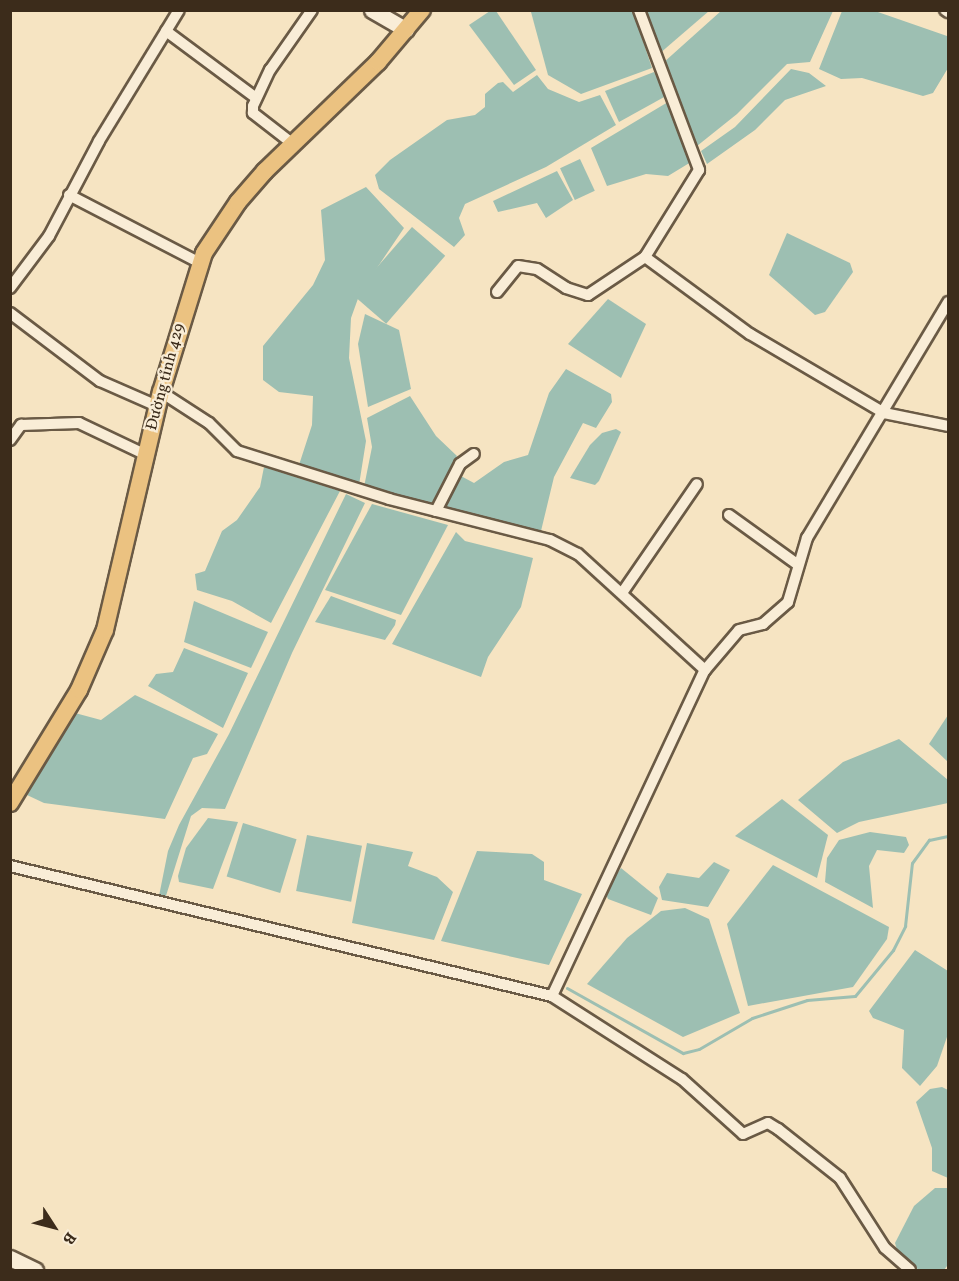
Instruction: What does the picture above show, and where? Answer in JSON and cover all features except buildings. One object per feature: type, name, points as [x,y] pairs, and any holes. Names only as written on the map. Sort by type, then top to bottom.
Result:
[{"type":"main road","name":"Đường tỉnh 429","points":[[10,803],[93,662],[113,601],[159,399],[200,263],[238,201],[406,30],[422,10]]},
{"type":"street","points":[[10,288],[48,236],[69,195],[179,10]]},
{"type":"street","points":[[293,144],[254,113],[255,97],[312,10]]},
{"type":"street","points":[[372,10],[406,30]]},
{"type":"street","points":[[497,292],[518,266],[537,269],[566,288],[588,295],[645,257],[699,170],[639,10]]},
{"type":"street","points":[[166,32],[255,97]]},
{"type":"street","points":[[69,195],[200,263]]},
{"type":"street","points":[[645,257],[750,334],[884,413],[948,426]]},
{"type":"street","points":[[552,996],[705,670],[740,630],[763,624],[782,610],[795,588],[797,564],[807,538],[884,413],[948,302]]},
{"type":"street","points":[[10,313],[100,381],[159,399],[209,423],[237,451],[436,511],[550,540],[578,554],[705,670]]},
{"type":"street","points":[[10,440],[21,425],[79,423],[146,455]]},
{"type":"street","points":[[436,511],[460,464],[474,454]]},
{"type":"street","points":[[622,592],[697,484]]},
{"type":"street","points":[[729,515],[797,564]]},
{"type":"street","points":[[10,866],[552,996],[682,1079],[743,1134],[768,1123],[778,1129],[840,1178],[885,1248],[910,1270]]},
{"type":"street","points":[[10,1258],[35,1270]]},
{"type":"shaded area","points":[[490,11],[496,11],[536,70],[514,85],[469,25]]},
{"type":"shaded area","points":[[633,11],[652,68],[581,94],[548,75],[531,12]]},
{"type":"shaded area","points":[[644,11],[709,11],[659,54]]},
{"type":"shaded area","points":[[721,11],[833,11],[810,62],[787,64],[737,114],[697,146],[663,63]]},
{"type":"shaded area","points":[[842,11],[875,11],[947,36],[948,68],[933,93],[923,96],[862,78],[841,79],[819,69]]},
{"type":"shaded area","points":[[791,69],[809,73],[826,86],[785,100],[755,130],[707,164],[701,151],[735,127]]},
{"type":"shaded area","points":[[654,72],[666,96],[619,122],[605,91]]},
{"type":"shaded area","points":[[537,75],[548,89],[579,102],[600,95],[616,125],[546,167],[465,204],[459,218],[465,235],[454,247],[379,189],[375,175],[390,160],[447,120],[475,115],[485,107],[485,94],[498,83],[503,82],[513,92]]},
{"type":"shaded area","points":[[668,102],[691,162],[668,176],[646,174],[607,186],[591,148]]},
{"type":"shaded area","points":[[580,159],[595,191],[575,200],[560,168]]},
{"type":"shaded area","points":[[557,171],[573,200],[546,218],[537,203],[498,212],[493,201]]},
{"type":"shaded area","points":[[366,187],[404,228],[360,293],[351,318],[349,358],[366,441],[359,485],[298,468],[312,425],[313,396],[279,392],[263,380],[263,346],[313,285],[325,260],[321,210]]},
{"type":"shaded area","points":[[412,227],[445,256],[386,324],[353,295]]},
{"type":"shaded area","points":[[787,233],[850,263],[853,272],[825,312],[815,315],[769,275]]},
{"type":"shaded area","points":[[608,299],[646,324],[621,378],[568,344]]},
{"type":"shaded area","points":[[365,314],[399,330],[411,389],[368,407],[358,344]]},
{"type":"shaded area","points":[[566,369],[611,394],[612,402],[596,428],[583,423],[554,477],[541,531],[440,505],[459,475],[474,483],[504,462],[528,455],[549,393]]},
{"type":"shaded area","points":[[410,396],[436,436],[457,456],[433,503],[364,487],[372,447],[367,418]]},
{"type":"shaded area","points":[[616,429],[621,432],[599,481],[595,485],[570,478],[590,445],[602,433]]},
{"type":"shaded area","points":[[264,467],[340,491],[271,623],[232,601],[197,590],[195,574],[205,571],[222,531],[237,520],[260,487]]},
{"type":"shaded area","points":[[346,494],[365,503],[292,653],[225,809],[202,808],[191,816],[165,899],[159,896],[168,851],[179,825],[229,734]]},
{"type":"shaded area","points":[[372,504],[448,525],[401,615],[325,590]]},
{"type":"shaded area","points":[[456,532],[465,541],[533,558],[521,607],[488,657],[481,677],[392,644]]},
{"type":"shaded area","points":[[331,596],[396,620],[395,625],[385,640],[315,622]]},
{"type":"shaded area","points":[[194,601],[268,632],[251,668],[184,642]]},
{"type":"shaded area","points":[[184,648],[248,673],[223,728],[148,686],[156,674],[173,672]]},
{"type":"shaded area","points":[[135,695],[218,734],[207,754],[193,758],[165,819],[44,803],[27,795],[75,713],[101,720]]},
{"type":"shaded area","points":[[948,715],[948,762],[929,744]]},
{"type":"shaded area","points":[[899,739],[948,780],[948,803],[859,822],[837,833],[798,800],[843,762]]},
{"type":"shaded area","points":[[782,799],[828,835],[817,878],[735,836]]},
{"type":"shaded area","points":[[208,818],[238,822],[213,889],[179,882],[178,876],[186,848]]},
{"type":"shaded area","points":[[243,823],[297,839],[280,893],[227,877]]},
{"type":"shaded area","points":[[870,832],[906,837],[909,845],[904,853],[877,850],[869,866],[873,908],[825,882],[827,858],[839,840]]},
{"type":"shaded area","points":[[307,835],[362,846],[351,902],[296,891]]},
{"type":"shaded area","points":[[367,843],[413,852],[408,866],[437,877],[453,892],[434,940],[352,923]]},
{"type":"shaded area","points":[[477,851],[532,854],[544,862],[544,880],[582,894],[549,965],[441,941]]},
{"type":"shaded area","points":[[714,862],[730,870],[708,907],[662,900],[659,887],[667,873],[699,878]]},
{"type":"shaded area","points":[[773,865],[889,927],[887,939],[853,987],[748,1006],[727,924]]},
{"type":"shaded area","points":[[621,868],[658,898],[651,915],[608,899],[605,891]]},
{"type":"shaded area","points":[[685,908],[709,919],[740,1013],[683,1037],[587,984],[627,938],[661,911]]},
{"type":"shaded area","points":[[915,950],[948,971],[948,1034],[937,1066],[920,1086],[902,1068],[904,1030],[873,1018],[869,1011]]},
{"type":"shaded area","points":[[942,1087],[948,1090],[948,1178],[932,1171],[932,1148],[916,1102],[930,1089]]},
{"type":"shaded area","points":[[935,1188],[948,1188],[947,1266],[944,1270],[919,1270],[898,1253],[895,1243],[914,1206]]},
{"type":"waterway","points":[[567,988],[683,1053],[699,1049],[752,1018],[807,1000],[855,996],[893,950],[905,926],[912,863],[929,840],[948,836]]}]
